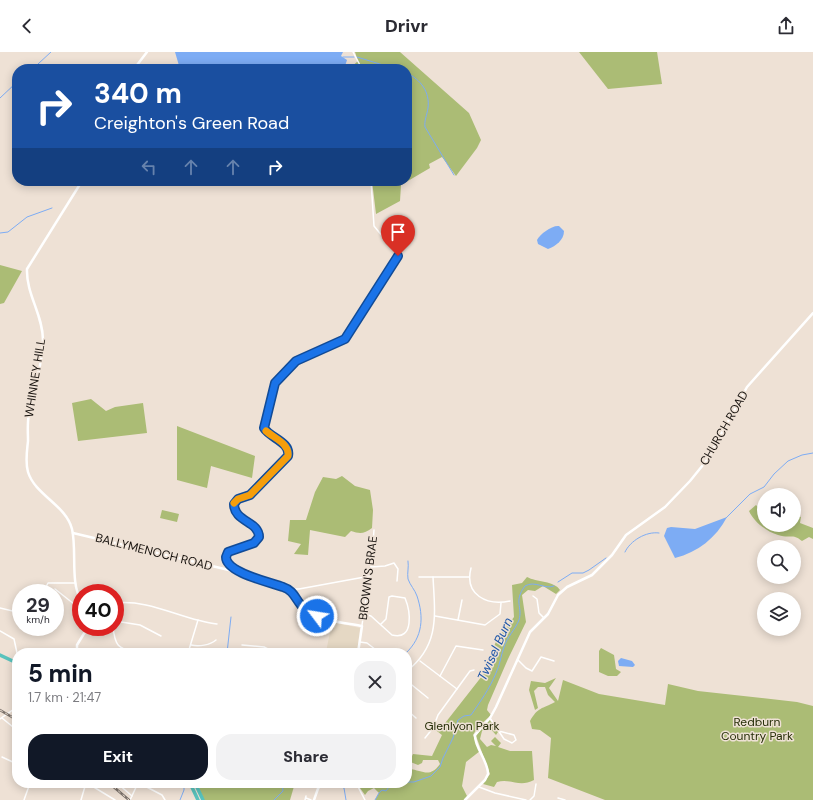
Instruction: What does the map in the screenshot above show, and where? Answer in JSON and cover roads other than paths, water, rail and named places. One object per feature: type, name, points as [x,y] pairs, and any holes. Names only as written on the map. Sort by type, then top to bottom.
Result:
[{"type":"highway","points":[[0,655],[12,661]]},
{"type":"highway","points":[[192,788],[198,800]]},
{"type":"highway","points":[[197,788],[203,800]]},
{"type":"street","points":[[138,64],[147,52]]},
{"type":"street","points":[[353,52],[359,64]]},
{"type":"street","name":"WHINNEY HILL","points":[[76,583],[76,553],[73,533],[69,522],[34,484],[27,469],[28,416],[36,388],[43,339],[27,273],[30,263],[79,186]]},
{"type":"street","points":[[235,570],[226,562],[227,554],[231,551],[254,543],[258,539],[259,534],[256,528],[238,515],[234,509],[234,503],[238,499],[250,495],[288,455],[286,446],[264,428],[274,385],[296,361],[345,339],[398,259],[397,254],[374,226],[371,186]]},
{"type":"street","name":"CHURCH ROAD","points":[[465,800],[485,780],[488,770],[475,737],[479,728],[490,718],[530,632],[544,618],[560,592],[592,575],[611,557],[626,535],[665,507],[700,470],[747,387],[813,313]]},
{"type":"street","name":"BROWN'S BRAE","points":[[362,626],[370,576],[374,530]]},
{"type":"street","name":"BALLYMENOCH ROAD","points":[[73,533],[233,572],[235,570],[289,589]]},
{"type":"street","points":[[371,567],[384,566],[394,563],[398,569],[397,581]]},
{"type":"street","points":[[471,568],[469,585],[474,592],[491,601],[501,603],[510,601]]},
{"type":"street","points":[[289,589],[300,589],[370,576]]},
{"type":"street","points":[[420,577],[469,577]]},
{"type":"street","points":[[412,667],[420,661],[434,630],[435,616],[433,577]]},
{"type":"street","points":[[48,584],[76,583]]},
{"type":"street","points":[[289,589],[301,607],[310,614],[362,626],[359,648]]},
{"type":"street","points":[[64,596],[72,602]]},
{"type":"street","points":[[533,596],[537,600],[539,613],[544,618]]},
{"type":"street","points":[[364,614],[371,616],[394,636],[400,636],[406,632],[410,625],[405,598],[389,597],[386,619],[381,624]]},
{"type":"street","points":[[458,620],[462,600]]},
{"type":"street","points":[[124,603],[144,604],[217,624]]},
{"type":"street","points":[[435,616],[481,626],[487,625],[500,614],[501,603]]},
{"type":"street","points":[[0,608],[12,611]]},
{"type":"street","points":[[190,648],[198,620]]},
{"type":"street","points":[[124,622],[140,625],[161,636]]},
{"type":"street","points":[[0,631],[14,639],[16,648]]},
{"type":"street","points":[[77,648],[77,645],[82,636]]},
{"type":"street","points":[[114,636],[118,646],[123,648]]},
{"type":"street","points":[[191,644],[199,646],[213,643],[216,640]]},
{"type":"street","points":[[360,642],[367,643],[373,648]]},
{"type":"street","points":[[242,645],[266,648]]},
{"type":"street","points":[[440,676],[457,646],[483,650]]},
{"type":"street","points":[[518,660],[526,668],[532,671],[541,656],[554,661]]},
{"type":"street","points":[[420,661],[457,689]]},
{"type":"street","points":[[425,738],[457,689],[470,671],[474,670]]},
{"type":"street","points":[[412,686],[428,698]]},
{"type":"street","points":[[12,711],[1,719],[12,726]]},
{"type":"street","points":[[412,714],[416,718]]},
{"type":"street","points":[[490,718],[499,731],[508,742],[516,740],[514,735],[499,731]]},
{"type":"street","points":[[2,757],[12,762]]},
{"type":"street","points":[[530,800],[534,797],[536,784]]},
{"type":"street","points":[[479,787],[495,793],[526,800]]},
{"type":"street","points":[[24,800],[28,788]]},
{"type":"street","points":[[81,800],[85,788]]},
{"type":"street","points":[[95,788],[115,800]]},
{"type":"street","points":[[122,788],[131,798],[136,788]]},
{"type":"street","points":[[148,788],[162,795],[165,800]]},
{"type":"street","points":[[314,800],[319,788]]},
{"type":"street","points":[[359,788],[365,800]]},
{"type":"street","points":[[306,798],[311,800]]},
{"type":"street","points":[[558,798],[566,800]]},
{"type":"water","points":[[175,52],[343,52],[341,56],[347,60],[346,64],[179,64]]},
{"type":"water","points":[[559,226],[564,231],[564,234],[557,244],[548,249],[538,244],[537,240],[543,233],[550,228]]},
{"type":"water","points":[[727,517],[723,525],[706,543],[691,552],[675,558],[664,536],[667,528],[695,529]]},
{"type":"water","points":[[621,658],[632,661],[635,665],[633,667],[619,666],[618,661]]},
{"type":"waterway","points":[[38,64],[51,52]]},
{"type":"waterway","points":[[343,57],[354,57]]},
{"type":"waterway","points":[[357,57],[380,64]]},
{"type":"waterway","points":[[412,76],[424,87],[428,97],[425,127],[454,175]]},
{"type":"waterway","points":[[0,98],[12,87]]},
{"type":"waterway","points":[[0,233],[8,232],[27,217],[52,208]]},
{"type":"waterway","points":[[726,518],[750,494],[764,487],[774,474],[788,461],[802,455],[813,453]]},
{"type":"waterway","points":[[625,552],[631,544],[644,535],[659,533]]},
{"type":"waterway","points":[[558,582],[572,573],[583,573],[606,558]]},
{"type":"waterway","points":[[408,561],[408,579],[417,596],[421,612],[419,633],[411,648]]},
{"type":"waterway","name":"Twisel Burn","points":[[412,782],[431,776],[440,767],[453,738],[458,720],[464,716],[471,715],[494,679],[505,643],[519,620],[519,600],[521,591],[529,584],[547,587],[554,586]]},
{"type":"waterway","points":[[228,648],[231,617]]},
{"type":"waterway","points":[[180,800],[184,788]]},
{"type":"waterway","points":[[274,800],[283,791],[283,788]]},
{"type":"waterway","points":[[344,788],[346,800]]},
{"type":"waterway","name":"Twisel Burn","points":[[375,800],[382,790],[386,791],[388,788]]},
{"type":"railway","points":[[0,710],[12,717]]},
{"type":"railway","points":[[115,788],[129,800]]},
{"type":"park label","name":"Glenlyon Park","points":[[462,726]]},
{"type":"park label","name":"Redburn Country Park","points":[[757,729]]}]
